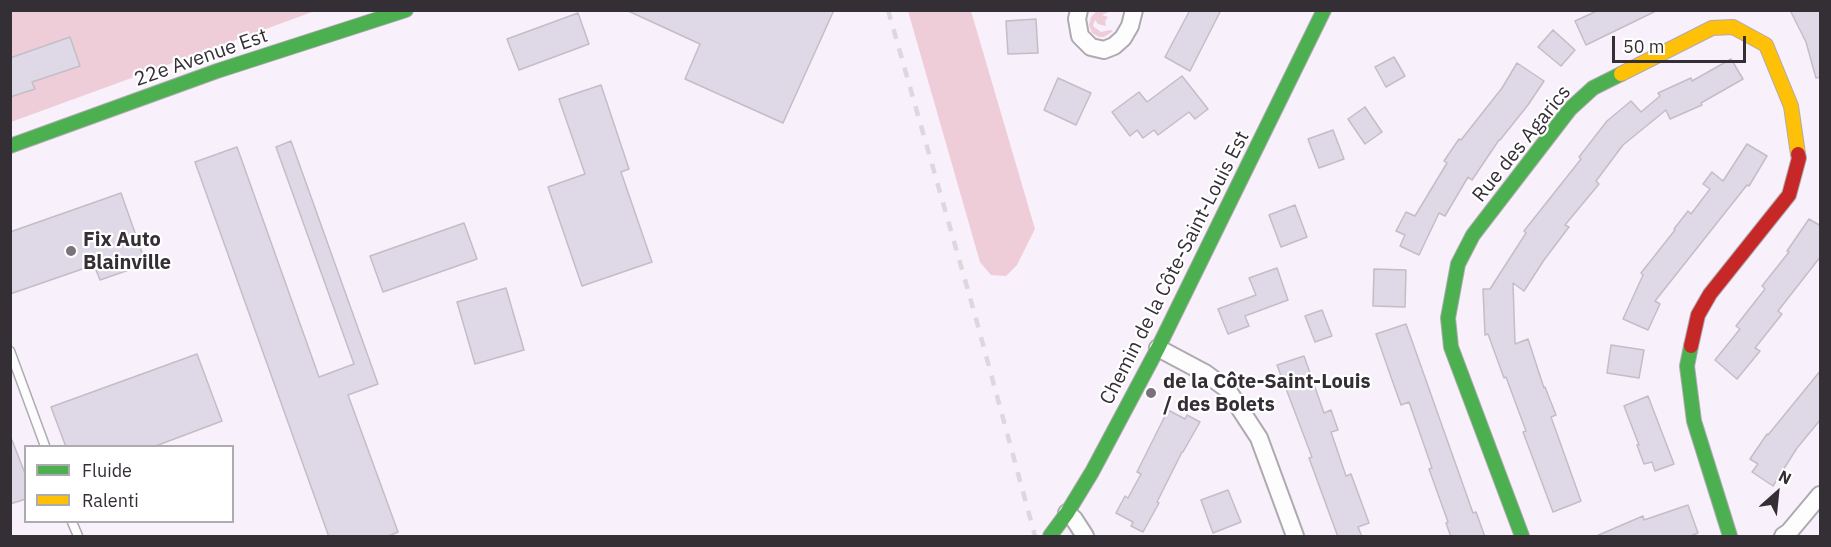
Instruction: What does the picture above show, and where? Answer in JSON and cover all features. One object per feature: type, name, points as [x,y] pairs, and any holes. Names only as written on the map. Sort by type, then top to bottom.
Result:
[{"type":"street","name":"22e Avenue Est","points":[[10,146],[217,71],[406,10]]},
{"type":"street","points":[[1080,10],[1077,19],[1080,36],[1091,47],[1104,50],[1114,46],[1123,38],[1130,26],[1134,10]]},
{"type":"street","name":"Chemin de la Côte-Saint-Louis Est","points":[[1050,537],[1098,461],[1158,348],[1324,10]]},
{"type":"street","name":"Rue des Agarics","points":[[1522,537],[1450,347],[1448,318],[1458,264],[1473,236],[1528,163],[1570,109],[1593,88],[1712,28],[1733,27],[1766,45],[1791,106],[1799,158],[1789,195],[1710,294],[1698,315],[1687,366],[1694,421],[1730,537]]},
{"type":"street","points":[[1158,348],[1205,373],[1227,388],[1259,438],[1295,537]]},
{"type":"street","points":[[1786,534],[1821,495]]},
{"type":"street","points":[[1067,513],[1074,519],[1085,537]]},
{"type":"lane","points":[[10,351],[44,445]]},
{"type":"lane","points":[[72,523],[78,537]]},
{"type":"shaded area","points":[[11,11],[315,11],[11,122]]},
{"type":"shaded area","points":[[908,11],[971,11],[1035,229],[1017,265],[1006,276],[991,275],[980,262]]},
{"type":"shaded area","points":[[1111,11],[1102,15],[1108,17],[1105,21],[1106,26],[1098,24],[1095,20],[1094,27],[1101,32],[1113,31],[1104,37],[1099,37],[1092,33],[1089,25],[1091,17],[1096,12]]},
{"type":"building","points":[[626,10],[834,10],[783,123],[685,79],[700,44]]},
{"type":"building","points":[[1190,10],[1221,10],[1190,71],[1165,57]]},
{"type":"building","points":[[1599,10],[1658,10],[1586,45],[1575,21]]},
{"type":"building","points":[[1790,10],[1821,10],[1821,77],[1816,78],[1806,42]]},
{"type":"building","points":[[578,13],[589,44],[519,70],[507,39]]},
{"type":"building","points":[[1036,19],[1038,53],[1008,54],[1006,21]]},
{"type":"building","points":[[1553,30],[1575,50],[1561,66],[1538,47]]},
{"type":"building","points":[[70,37],[80,66],[32,82],[35,89],[10,97],[10,58]]},
{"type":"building","points":[[1394,57],[1405,76],[1386,87],[1375,67]]},
{"type":"building","points":[[1731,59],[1743,79],[1701,103],[1702,105],[1670,119],[1666,110],[1623,145],[1596,181],[1599,184],[1565,225],[1569,227],[1524,291],[1513,283],[1515,344],[1528,339],[1544,388],[1556,415],[1551,417],[1581,501],[1553,512],[1523,432],[1526,431],[1506,377],[1504,378],[1488,334],[1485,335],[1483,289],[1490,289],[1526,233],[1524,231],[1581,159],[1579,157],[1607,121],[1631,101],[1641,112],[1660,96],[1658,93],[1691,78],[1692,81]]},
{"type":"building","points":[[1517,63],[1544,81],[1472,180],[1468,177],[1445,216],[1439,213],[1419,255],[1400,246],[1405,235],[1396,231],[1406,212],[1415,216],[1447,163],[1444,161],[1459,139],[1461,140],[1502,88]]},
{"type":"building","points":[[1182,76],[1208,109],[1195,119],[1189,112],[1158,135],[1154,130],[1143,138],[1137,130],[1130,136],[1112,112],[1139,92],[1147,102]]},
{"type":"building","points":[[1058,78],[1091,93],[1076,125],[1044,110]]},
{"type":"building","points":[[601,85],[629,169],[621,172],[652,262],[582,286],[548,187],[585,174],[559,99]]},
{"type":"building","points":[[1365,107],[1382,132],[1365,144],[1348,119]]},
{"type":"building","points":[[1333,130],[1344,159],[1319,168],[1308,139]]},
{"type":"building","points":[[291,141],[378,384],[348,395],[398,532],[386,537],[329,537],[195,162],[237,147],[319,377],[354,364],[276,147]]},
{"type":"building","points":[[1747,144],[1767,156],[1749,186],[1747,185],[1655,301],[1660,304],[1648,330],[1623,319],[1643,275],[1641,273],[1688,211],[1691,214],[1710,189],[1703,184],[1712,172],[1723,181]]},
{"type":"building","points":[[121,193],[146,264],[100,280],[94,265],[10,294],[10,232]]},
{"type":"building","points":[[1295,205],[1307,237],[1281,247],[1269,215]]},
{"type":"building","points":[[1809,219],[1821,226],[1821,256],[1778,311],[1782,314],[1755,348],[1760,351],[1737,379],[1715,360],[1740,329],[1736,326],[1765,289],[1762,286],[1789,252],[1787,251]]},
{"type":"building","points":[[464,223],[477,259],[383,292],[370,256]]},
{"type":"building","points":[[1277,268],[1288,300],[1245,316],[1249,326],[1228,334],[1218,309],[1256,295],[1249,278]]},
{"type":"building","points":[[1374,269],[1406,270],[1405,307],[1373,306]]},
{"type":"building","points":[[506,288],[524,350],[475,364],[457,302]]},
{"type":"building","points":[[1322,310],[1332,336],[1315,342],[1305,316]]},
{"type":"building","points":[[1406,324],[1473,513],[1476,512],[1485,537],[1451,537],[1429,469],[1432,468],[1409,402],[1401,405],[1376,334]]},
{"type":"building","points":[[1611,345],[1644,350],[1639,378],[1607,373]]},
{"type":"building","points":[[197,354],[222,421],[158,445],[65,445],[51,407]]},
{"type":"building","points":[[1304,356],[1324,413],[1331,410],[1338,430],[1331,432],[1346,476],[1351,474],[1369,523],[1358,527],[1362,537],[1338,537],[1309,458],[1312,457],[1277,365]]},
{"type":"building","points":[[1821,370],[1821,419],[1797,448],[1773,486],[1752,472],[1758,464],[1750,459],[1767,434]]},
{"type":"building","points":[[1648,396],[1674,464],[1655,471],[1652,462],[1644,464],[1624,406]]},
{"type":"building","points":[[1168,410],[1185,419],[1187,415],[1200,422],[1182,452],[1143,532],[1131,526],[1133,522],[1116,513],[1125,496],[1128,498],[1141,474],[1137,472]]},
{"type":"building","points":[[10,440],[12,440],[24,471],[24,500],[10,504]]},
{"type":"building","points":[[1228,490],[1241,522],[1213,533],[1201,500]]},
{"type":"building","points":[[1688,505],[1698,533],[1688,537],[1594,537],[1643,516],[1644,520]]},
{"type":"railway","points":[[888,10],[1035,536]]},
{"type":"traffic: fast","points":[[10,146],[217,71],[406,10]]},
{"type":"traffic: fast","points":[[1050,536],[1092,472],[1158,348],[1324,10]]},
{"type":"traffic: fast","points":[[1522,536],[1451,347],[1448,318],[1458,264],[1473,235],[1570,109],[1593,88],[1621,74]]},
{"type":"traffic: fast","points":[[1691,346],[1687,366],[1694,421],[1730,536]]},
{"type":"traffic: slow","points":[[1621,74],[1712,28],[1733,27],[1766,45],[1791,106],[1798,154]]},
{"type":"traffic: jam","points":[[1691,346],[1698,315],[1710,294],[1789,195],[1799,158],[1798,154]]},
{"type":"place","name":"Fix Auto Blainville","points":[[71,251]]},
{"type":"place","name":"de la Côte-Saint-Louis / des Bolets","points":[[1151,393]]}]
